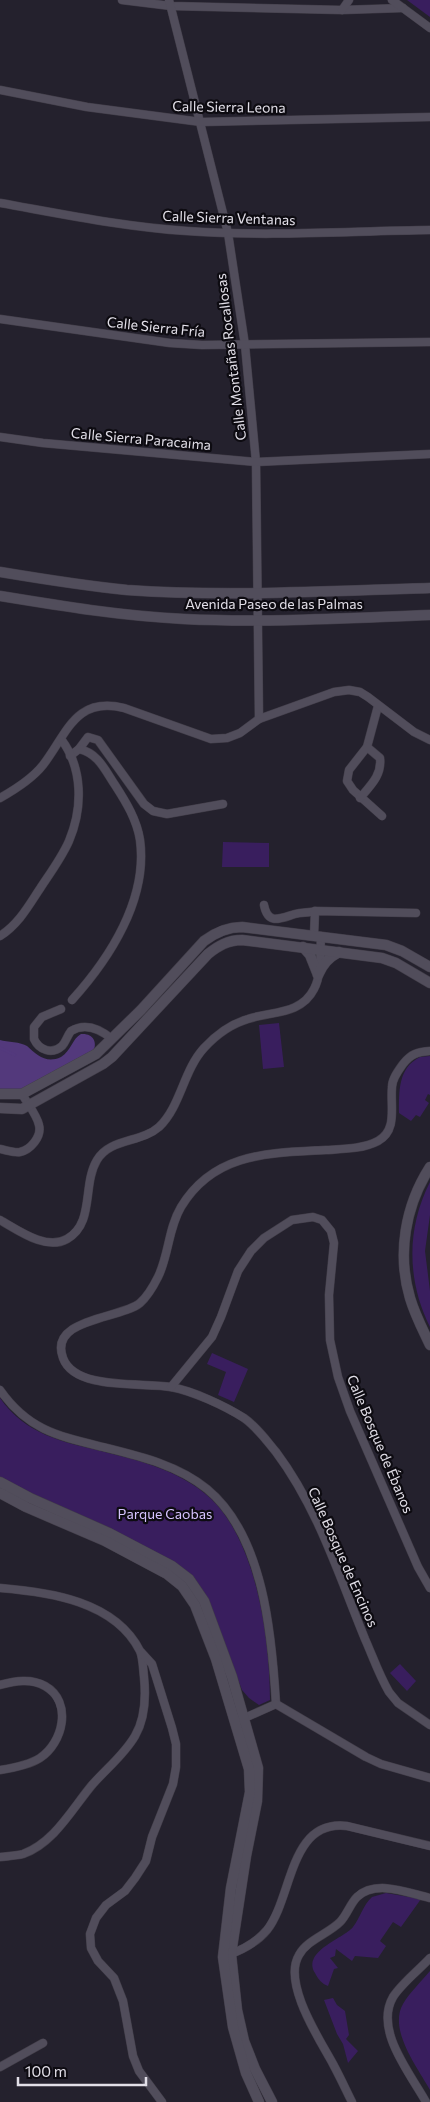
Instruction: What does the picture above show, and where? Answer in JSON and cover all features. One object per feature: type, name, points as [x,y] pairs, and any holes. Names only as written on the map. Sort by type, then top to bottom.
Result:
[{"type":"street","points":[[122,0],[342,10],[403,8]]},
{"type":"street","points":[[342,10],[349,0]]},
{"type":"street","points":[[392,0],[430,28]]},
{"type":"street","name":"Calle Montañas Rocallosas","points":[[170,3],[228,233],[245,345],[256,462],[256,593],[259,719]]},
{"type":"street","name":"Calle Sierra Leona","points":[[0,90],[86,108],[201,122],[430,117]]},
{"type":"street","name":"Calle Sierra Ventanas","points":[[0,203],[95,220],[185,231],[228,233],[430,230]]},
{"type":"street","name":"Calle Sierra Fría","points":[[0,319],[170,343],[245,345],[430,342]]},
{"type":"street","name":"Calle Sierra Paracaima","points":[[0,437],[43,443],[256,462],[430,454]]},
{"type":"street","name":"Avenida Paseo de las Palmas","points":[[0,572],[127,590],[256,593],[430,588]]},
{"type":"street","name":"Avenida Paseo de las Palmas","points":[[0,596],[121,614],[184,619],[257,621],[430,615]]},
{"type":"street","points":[[0,798],[31,777],[42,765],[71,724],[81,714],[96,706],[110,704],[211,739],[227,738],[240,733],[259,719],[334,692],[349,690],[360,692],[430,740]]},
{"type":"street","points":[[378,706],[367,746],[349,770],[348,781],[352,790],[382,816]]},
{"type":"street","points":[[70,756],[79,749],[88,737],[98,740],[144,804],[157,812],[167,814],[224,804]]},
{"type":"street","points":[[0,936],[20,919],[69,841],[77,812],[79,796],[75,766],[61,739]]},
{"type":"street","points":[[360,798],[376,779],[381,766],[380,758],[367,746]]},
{"type":"street","points":[[72,1000],[96,971],[116,939],[139,884],[142,860],[140,838],[134,818],[125,801],[96,758],[88,751],[79,749]]},
{"type":"street","points":[[264,905],[268,916],[277,919],[316,911],[416,913]]},
{"type":"street","points":[[316,911],[317,936],[320,950],[318,975]]},
{"type":"street","points":[[0,1094],[22,1094],[86,1060],[112,1039],[204,941],[221,930],[242,927],[386,945],[402,951],[430,968]]},
{"type":"street","points":[[0,1108],[22,1109],[93,1071],[112,1057],[208,954],[226,942],[242,940],[390,960],[430,983]]},
{"type":"street","points":[[303,947],[310,956],[318,975]]},
{"type":"street","points":[[0,1220],[46,1242],[60,1242],[72,1236],[82,1225],[93,1170],[100,1155],[110,1147],[145,1137],[163,1122],[173,1108],[196,1058],[219,1034],[249,1018],[295,1008],[300,1005],[314,989],[323,965],[330,957],[339,952]]},
{"type":"street","points":[[162,986],[170,994]]},
{"type":"street","points":[[61,1009],[42,1017],[34,1027],[34,1039],[42,1048],[50,1051],[58,1049],[64,1044],[71,1032],[82,1028],[97,1028],[112,1039]]},
{"type":"street","name":"Calle Bosque de Encinos","points":[[430,1051],[417,1052],[397,1072],[392,1085],[392,1123],[387,1133],[379,1140],[361,1146],[339,1149],[253,1155],[230,1163],[209,1176],[187,1198],[176,1215],[160,1272],[152,1290],[140,1303],[127,1311],[78,1325],[67,1333],[61,1346],[62,1358],[69,1368],[81,1376],[100,1382],[171,1387],[215,1403],[242,1417],[264,1436],[304,1496],[334,1562],[388,1692],[403,1707],[430,1725]]},
{"type":"street","points":[[0,1149],[17,1152],[27,1149],[35,1142],[40,1126],[22,1094]]},
{"type":"street","points":[[430,1167],[409,1213],[404,1256],[410,1298],[430,1345]]},
{"type":"street","name":"Calle Bosque de Ébanos","points":[[171,1387],[212,1337],[238,1271],[257,1244],[292,1220],[313,1217],[322,1220],[331,1231],[334,1243],[328,1295],[330,1340],[338,1377],[350,1411],[418,1566],[430,1588]]},
{"type":"street","points":[[0,1390],[18,1412],[46,1431],[154,1460],[195,1480],[207,1488],[221,1502],[241,1533],[256,1573],[265,1607],[272,1646],[276,1704]]},
{"type":"street","points":[[0,1482],[167,1574],[187,1592],[195,1605],[239,1720],[248,1763],[250,1792],[231,1888],[227,1956],[233,2027],[246,2073],[259,2102]]},
{"type":"street","points":[[0,1493],[78,1525]]},
{"type":"street","points":[[0,1588],[39,1592],[69,1599],[94,1609],[113,1620],[128,1634],[152,1664],[158,1678],[176,1744],[176,1767],[173,1784],[152,1837],[146,1861],[125,1891],[106,1905],[96,1918],[90,1934],[91,1948],[98,1961],[114,1978],[123,2001],[133,2056],[139,2071],[162,2102]]},
{"type":"street","points":[[0,1857],[22,1854],[37,1847],[55,1832],[93,1784],[122,1754],[136,1736],[143,1714],[146,1691],[141,1652]]},
{"type":"street","points":[[0,1685],[17,1681],[33,1682],[46,1686],[56,1697],[61,1708],[62,1723],[59,1735],[51,1749],[39,1759],[17,1768],[0,1770]]},
{"type":"street","points":[[239,1720],[276,1704]]},
{"type":"street","points":[[276,1704],[366,1757],[381,1764],[430,1778]]},
{"type":"street","points":[[227,1956],[253,1943],[267,1930],[302,1848],[310,1837],[320,1830],[334,1826],[347,1826],[430,1846]]},
{"type":"street","points":[[352,2102],[334,2064],[314,2032],[298,1991],[295,1965],[299,1954],[308,1945],[336,1926],[345,1916],[356,1898],[365,1891],[377,1888],[390,1889],[430,1898]]},
{"type":"street","points":[[227,1956],[244,2041],[255,2069],[272,2102]]},
{"type":"street","points":[[426,2102],[391,2040],[387,2024],[388,2010],[394,1996],[430,1958]]},
{"type":"street","points":[[0,2067],[43,2043]]},
{"type":"green space","points":[[407,0],[430,0],[430,17]]},
{"type":"green space","points":[[223,842],[269,843],[269,867],[222,867]]},
{"type":"green space","points":[[279,1023],[284,1067],[263,1069],[259,1025]]},
{"type":"green space","points":[[430,1056],[430,1095],[428,1094],[425,1100],[429,1103],[420,1117],[416,1115],[411,1121],[399,1113],[401,1081],[407,1067],[420,1057]]},
{"type":"green space","points":[[430,1182],[430,1215],[425,1251],[430,1291],[430,1327],[417,1292],[412,1255],[413,1236],[417,1218]]},
{"type":"green space","points":[[212,1353],[248,1369],[234,1402],[218,1395],[226,1372],[207,1364]]},
{"type":"green space","name":"Parque Caobas","points":[[0,1398],[21,1420],[45,1435],[72,1444],[115,1454],[167,1471],[192,1484],[221,1510],[236,1533],[256,1588],[263,1617],[267,1647],[270,1700],[259,1705],[242,1690],[207,1599],[0,1477]]},
{"type":"green space","points":[[400,1664],[416,1681],[407,1691],[390,1673]]},
{"type":"green space","points":[[386,1893],[421,1899],[401,1927],[393,1922],[380,1941],[386,1946],[378,1958],[355,1956],[352,1961],[336,1949],[335,1956],[330,1958],[338,1968],[334,1969],[328,1986],[324,1984],[315,1973],[312,1965],[314,1958],[325,1946],[353,1927],[372,1897]]},
{"type":"green space","points":[[430,1971],[430,2090],[406,2048],[399,2025],[399,2014],[412,1991]]},
{"type":"green space","points":[[333,1998],[337,2005],[345,2011],[349,2035],[346,2039],[358,2051],[348,2063],[343,2044],[337,2034],[324,2000]]},
{"type":"shaded area","points":[[81,1034],[89,1035],[95,1042],[93,1052],[21,1092],[0,1091],[0,1040],[27,1046],[42,1058],[51,1060],[61,1057]]},
{"type":"waterway","points":[[0,1048],[15,1055]]}]
